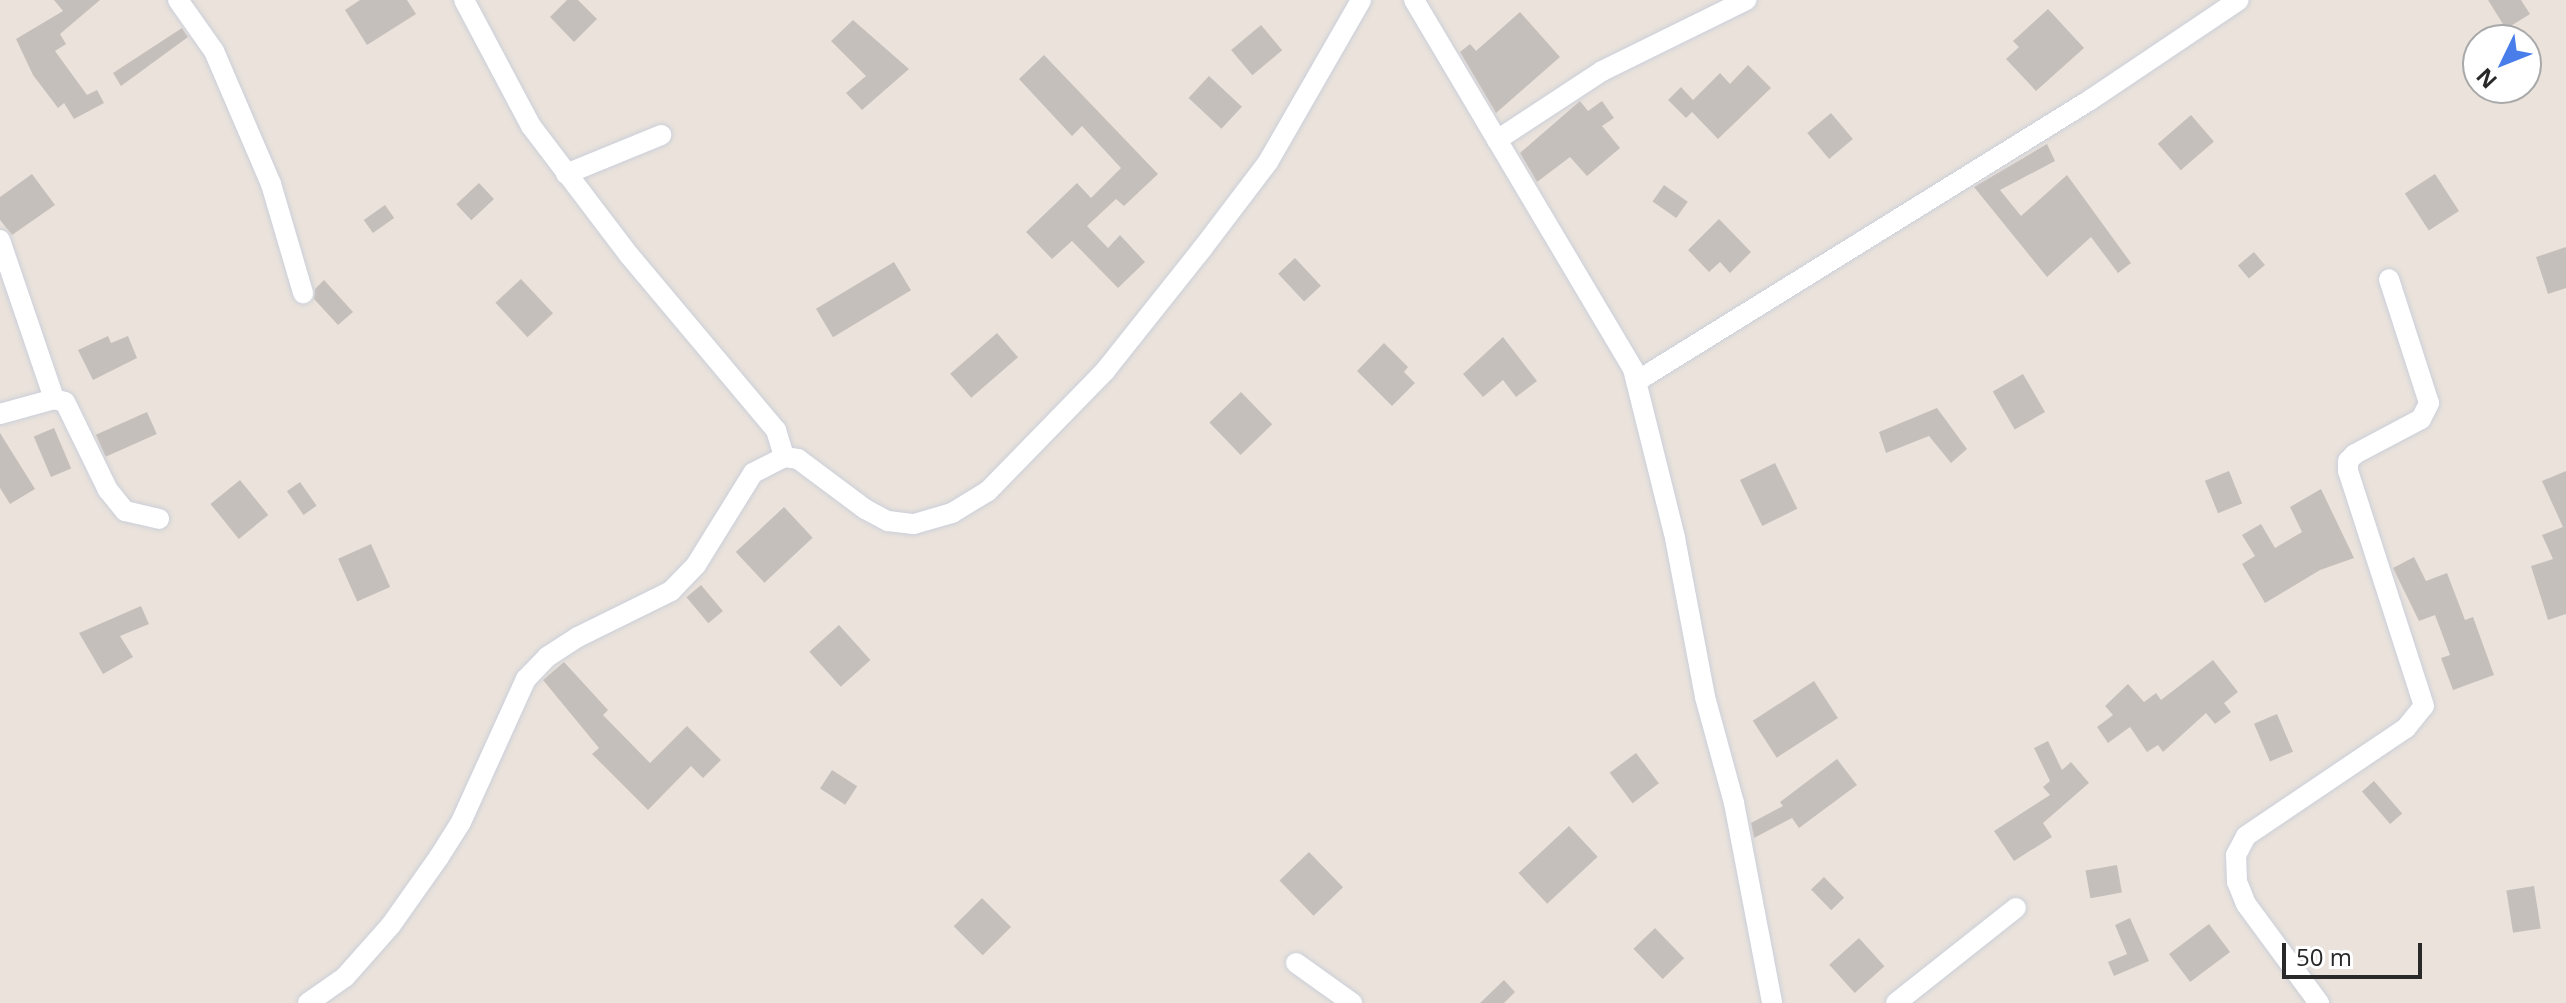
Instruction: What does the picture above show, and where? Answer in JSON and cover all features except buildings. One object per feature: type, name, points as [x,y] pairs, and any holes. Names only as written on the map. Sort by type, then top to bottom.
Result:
[{"type":"street","points":[[178,0],[214,51],[271,184],[303,293]]},
{"type":"street","points":[[464,0],[531,126],[566,174],[776,430],[784,457]]},
{"type":"street","points":[[308,1003],[345,977],[391,925],[439,857],[461,822],[526,679],[547,657],[578,637],[671,591],[696,565],[753,473],[784,457],[813,466],[888,521],[914,524],[952,513],[988,491],[1105,371],[1202,249],[1268,162],[1361,0]]},
{"type":"street","points":[[1414,0],[1637,381],[1705,697],[1734,803],[1772,1003]]},
{"type":"street","points":[[1497,140],[1580,84],[1746,0]]},
{"type":"street","points":[[1637,381],[2090,100],[2239,0]]},
{"type":"street","points":[[566,174],[661,135]]},
{"type":"street","points":[[0,240],[54,399]]},
{"type":"street","points":[[2319,1003],[2246,904],[2237,882],[2236,855],[2246,836],[2406,728],[2424,706],[2348,471],[2348,461],[2355,454],[2421,419],[2429,403],[2389,279]]},
{"type":"street","points":[[0,414],[54,399],[65,402],[108,490],[125,511],[159,519]]},
{"type":"street","points":[[1896,1003],[2016,908]]},
{"type":"street","points":[[1296,963],[1352,1003]]}]
